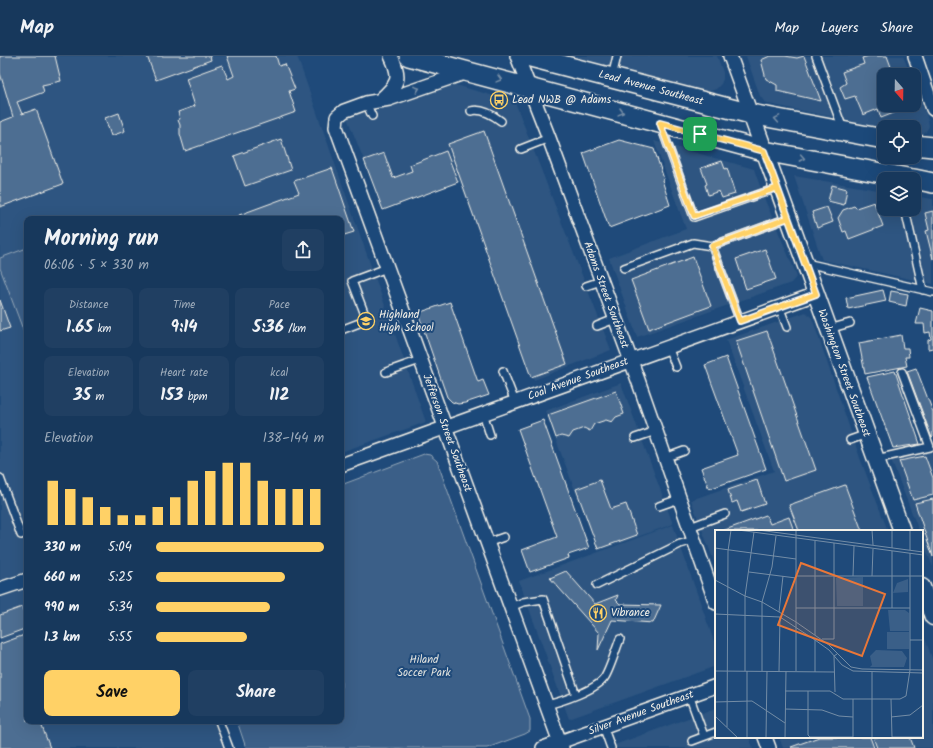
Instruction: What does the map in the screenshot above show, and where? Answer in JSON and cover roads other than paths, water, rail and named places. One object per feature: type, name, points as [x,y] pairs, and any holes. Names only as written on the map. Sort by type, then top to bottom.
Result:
[{"type":"main road","points":[[409,56],[764,151],[877,172]]},
{"type":"main road","name":"Lead Avenue Southeast","points":[[528,56],[750,114]]},
{"type":"main road","points":[[750,114],[877,138]]},
{"type":"main road","points":[[921,145],[933,146]]},
{"type":"main road","points":[[921,181],[933,183]]},
{"type":"street","points":[[380,100],[390,90],[398,78],[396,67],[391,56]]},
{"type":"street","name":"Adams Street Southeast","points":[[517,56],[549,138],[656,431],[715,600]]},
{"type":"street","name":"Washington Street Southeast","points":[[730,56],[902,530]]},
{"type":"street","points":[[915,56],[933,109]]},
{"type":"street","points":[[366,103],[389,99],[468,71]]},
{"type":"street","name":"Jefferson Street Southeast","points":[[366,103],[344,111],[337,117],[336,127],[561,745]]},
{"type":"street","name":"Coal Avenue Southeast","points":[[344,464],[779,306],[816,294]]},
{"type":"street","points":[[0,589],[24,581]]},
{"type":"street","points":[[923,587],[933,586]]},
{"type":"street","points":[[923,591],[928,612]]},
{"type":"street","name":"Silver Avenue Southeast","points":[[543,748],[561,745],[603,726],[715,686]]},
{"type":"street","points":[[765,738],[768,748]]},
{"type":"lane","points":[[612,78],[617,56]]},
{"type":"lane","points":[[816,56],[843,131]]},
{"type":"lane","points":[[366,103],[372,116]]},
{"type":"lane","points":[[471,112],[475,110],[483,111],[501,121]]},
{"type":"lane","points":[[660,123],[694,216],[777,188]]},
{"type":"lane","points":[[520,150],[549,138]]},
{"type":"lane","points":[[907,216],[923,290]]},
{"type":"lane","points":[[624,268],[693,243],[712,246],[788,218]]},
{"type":"lane","points":[[712,246],[740,321]]},
{"type":"lane","points":[[804,263],[933,292]]},
{"type":"lane","points":[[344,329],[367,320],[352,281],[387,268]]},
{"type":"lane","points":[[586,286],[601,281]]},
{"type":"lane","points":[[779,306],[787,327]]},
{"type":"lane","points":[[597,326],[615,319]]},
{"type":"lane","points":[[829,329],[850,323]]},
{"type":"lane","points":[[668,347],[676,367]]},
{"type":"lane","points":[[386,372],[420,360]]},
{"type":"lane","points":[[503,371],[515,402]]},
{"type":"lane","points":[[876,459],[930,447],[902,372]]},
{"type":"lane","points":[[483,413],[490,435]]},
{"type":"lane","points":[[635,438],[656,431]]},
{"type":"lane","points":[[850,440],[867,434]]},
{"type":"lane","points":[[665,458],[684,451]]},
{"type":"lane","points":[[0,478],[21,535]]},
{"type":"lane","points":[[660,506],[679,499]]},
{"type":"lane","points":[[597,585],[680,544],[692,534],[726,514]]},
{"type":"lane","points":[[488,543],[504,537]]},
{"type":"lane","points":[[510,607],[523,602],[542,599],[576,695]]},
{"type":"lane","points":[[546,705],[559,702],[592,688],[605,678],[620,639]]},
{"type":"lane","points":[[689,695],[704,736]]},
{"type":"lane","points":[[220,724],[229,748]]},
{"type":"lane","points":[[603,726],[611,748]]},
{"type":"lane","points":[[692,741],[715,732]]},
{"type":"place","name":"Lead NWB @ Adams","points":[[499,100]]},
{"type":"place","name":"Highland High School","points":[[366,321]]},
{"type":"place","name":"Vibrance","points":[[598,613]]},
{"type":"park label","name":"Hiland Soccer Park","points":[[424,666]]}]
